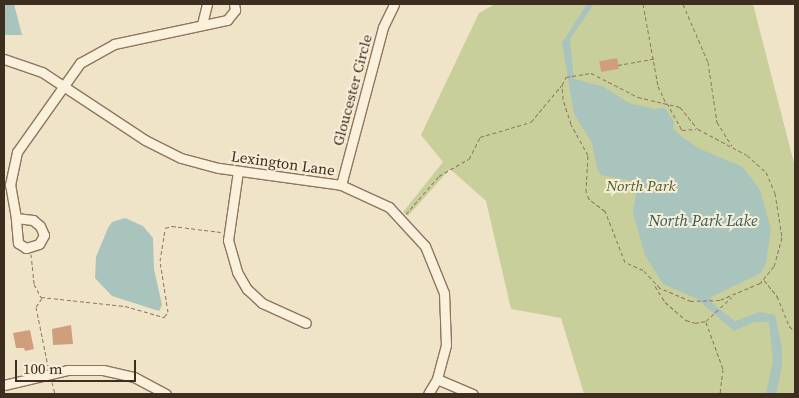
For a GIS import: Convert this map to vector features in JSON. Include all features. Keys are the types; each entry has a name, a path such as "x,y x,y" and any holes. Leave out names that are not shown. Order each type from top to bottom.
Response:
{"street":[{"path":"202,24 207,4"},
{"path":"16,218 33,220 43,230 42,239 30,248 18,243 16,218 10,192 14,159 62,84 80,63 102,49 202,24 228,20 235,10 234,4"},
{"name":"Gloucester Circle","path":"341,185 383,27 394,4"},
{"name":"Lexington Lane","path":"4,59 32,68 62,84 164,150 198,164 341,185 373,198 402,218 425,246 444,293 446,345 437,379 428,394"},
{"path":"238,171 229,234 232,260 251,294 273,310 306,323"},
{"path":"4,385 50,374 86,369 118,372 134,377 166,394"},
{"path":"437,379 473,394"}],"path":[{"path":"643,4 658,86 682,130 698,129"},
{"path":"684,4 708,62 717,122 732,146"},
{"path":"618,65 654,59"},
{"path":"402,218 439,176 468,159 480,137 531,122 562,85 567,76 591,73 638,97 666,102 683,110 698,129 732,146 759,165 771,181 777,199 781,244 774,266 764,280 735,295 713,301 697,302 681,299 654,284"},
{"path":"562,85 571,124 588,155 587,195 606,211 625,262 643,270 665,302 686,320 695,323 706,321 735,295"},
{"path":"42,297 125,306 166,317 168,312 160,261 165,228 172,226 229,234"},
{"path":"30,248 34,284 42,297"},
{"path":"764,280 777,296 790,326 795,331"},
{"path":"42,297 36,307 55,394"},
{"path":"706,321 724,369 720,394"}],"green space":[{"name":"North Park","path":"495,4 753,4 795,167 795,394 584,394 561,318 511,309 486,201 450,169 408,216 403,212 443,162 421,135 479,13"}],"water":[{"path":"4,4 14,4 22,35 4,35"},
{"name":"North Park Lake","path":"587,4 594,4 570,39 574,79 604,87 629,103 654,109 665,108 674,122 673,129 681,136 698,148 743,167 760,190 771,229 766,263 761,273 711,297 712,303 735,321 760,312 775,315 782,347 782,367 776,394 766,394 773,361 769,322 754,322 734,331 697,299 663,284 645,255 633,213 637,186 632,181 601,175 597,168 592,143 574,114 562,43"},
{"path":"125,218 143,226 153,238 154,269 162,305 159,311 112,296 95,278 96,257 108,228 112,222"}],"building":[{"path":"617,58 619,69 601,72 599,61"},
{"path":"71,325 73,344 53,345 52,329"},
{"path":"30,330 34,349 25,351 24,348 16,348 13,333"}]}
